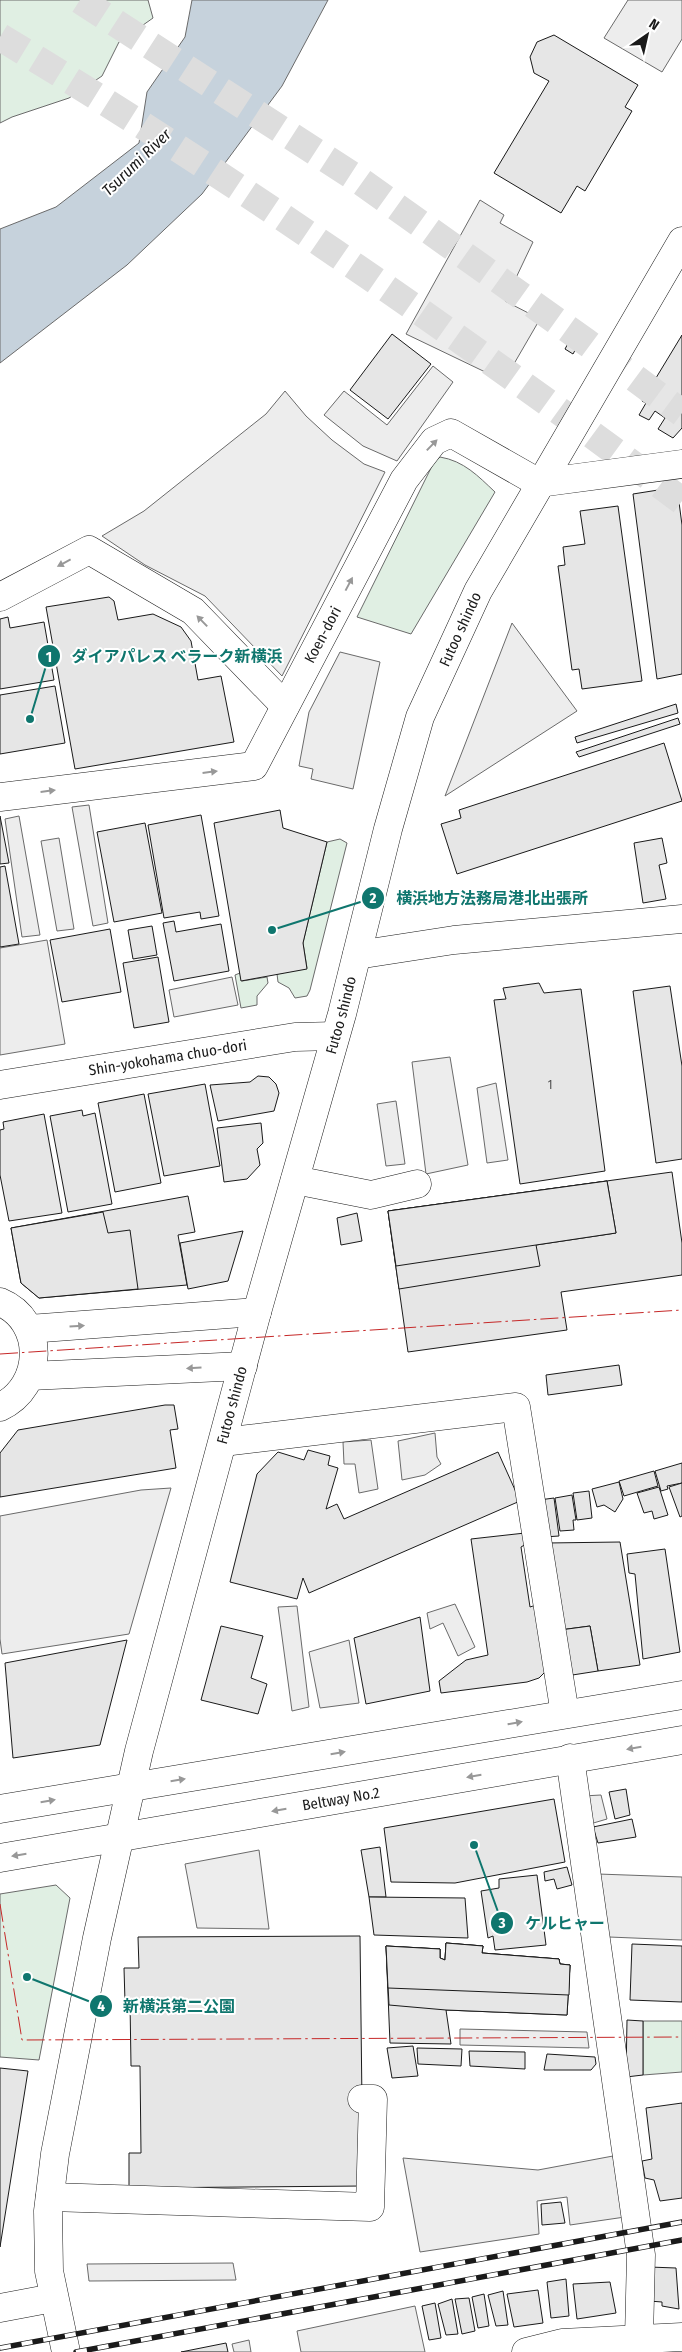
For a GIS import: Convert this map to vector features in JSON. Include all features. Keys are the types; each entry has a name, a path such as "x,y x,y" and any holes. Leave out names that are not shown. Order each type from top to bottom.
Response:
{"street":[{"name":"Futoo shindo","path":"66,2352 53,2298 49,2271 50,2197 70,2068 130,1787 257,1312 335,1036 388,829 420,717 478,591 682,241"},
{"name":"Koen-dori","path":"0,797 254,766 404,480 434,441 451,433 540,483"},
{"path":"540,483 682,464"},
{"path":"0,597 89,550 193,612 285,706"},
{"path":"357,955 454,940 681,923"},
{"name":"Shin-yokohama chuo-dori","path":"0,1085 295,1037 335,1036"},
{"path":"295,1180 371,1195 417,1184"},
{"path":"0,1302 19,1315 29,1329 34,1352 30,1376 16,1397 0,1407"},
{"path":"29,1329 257,1312"},
{"path":"30,1376 243,1366"},
{"path":"222,1442 516,1408 565,1714"},
{"path":"0,1809 682,1695"},
{"name":"Beltway No.2","path":"0,1858 119,1839 570,1758 682,1740"},
{"path":"570,1758 641,2255 639,2338"},
{"path":"50,2197 370,2207 373,2099 362,2099"},
{"path":"0,2308 53,2298"},
{"path":"526,2352 562,2343 682,2337"}],"green space":[{"path":"0,0 148,0 153,18 119,42 102,76 69,98 12,117 0,123"},
{"path":"440,457 463,466 495,492 411,634 357,617 434,462"},
{"path":"340,839 347,843 310,990 307,996 295,998 289,988 278,982 277,974 307,968 303,943 327,842"},
{"path":"240,973 242,981 267,977 268,983 257,996 257,1005 241,1008 235,975"},
{"path":"56,1885 70,1898 39,2060 0,2057 0,1894"},
{"path":"643,2021 682,2021 682,2072 643,2075"}],"shaded area":[{"path":"628,0 682,0 682,39 662,72 604,38"},
{"path":"480,200 504,215 500,223 533,242 505,301 540,319 504,381 406,334"},
{"path":"433,366 453,382 397,461 363,446 324,415 344,391 387,425"},
{"path":"285,391 306,416 332,440 364,464 385,472 282,676 205,596 145,565 102,536 144,511 266,414"},
{"path":"512,623 577,711 445,796"},
{"path":"340,652 380,662 353,789 311,779 313,769 299,766 309,712"},
{"path":"89,805 108,923 93,926 72,807"},
{"path":"19,816 40,935 22,937 5,819"},
{"path":"59,838 74,929 57,931 41,841"},
{"path":"47,940 65,1044 0,1055 0,948"},
{"path":"232,977 238,1005 174,1017 169,990"},
{"path":"450,1057 468,1165 426,1174 412,1062"},
{"path":"496,1083 508,1160 487,1163 477,1088"},
{"path":"396,1101 405,1164 386,1166 377,1104"},
{"path":"435,1433 437,1457 441,1464 425,1475 402,1480 398,1441"},
{"path":"371,1440 378,1489 359,1493 355,1464 344,1464 343,1442"},
{"path":"171,1488 129,1634 2,1654 0,1639 0,1516 141,1490"},
{"path":"455,1604 475,1647 458,1656 443,1623 430,1629 427,1613"},
{"path":"297,1606 309,1707 292,1711 278,1607"},
{"path":"349,1640 359,1703 320,1708 309,1652"},
{"path":"601,1795 607,1819 590,1824 583,1796"},
{"path":"259,1850 269,1929 197,1928 185,1864"},
{"path":"598,1874 682,1877 682,1940 609,1937"},
{"path":"460,2029 587,2032 589,2048 460,2045"},
{"path":"613,2156 625,2217 570,2225 567,2197 537,2201 539,2234 420,2252 403,2158 538,2170"},
{"path":"233,2263 236,2280 89,2281 87,2264"},
{"path":"415,2306 425,2352 301,2352 297,2331"},
{"path":"249,2340 251,2352 234,2352 232,2344"}],"water":[{"name":"Tsurumi River","path":"192,0 328,0 282,86 202,194 127,265 0,363 0,229 56,207 139,143 147,92 185,37"}],"building":[{"path":"554,35 638,85 625,107 632,111 585,191 577,186 561,213 494,173 549,81 534,73 530,57 537,42"},
{"path":"392,334 431,364 388,419 350,390"},
{"path":"682,335 682,428 673,438 658,429 665,418 655,411 649,420 639,415 646,403 642,401"},
{"path":"571,338 579,343 573,354 565,349"},
{"path":"677,487 682,525 682,674 657,679 633,494"},
{"path":"618,506 642,681 582,689 579,669 572,670 558,566 565,565 563,547 585,544 580,511"},
{"path":"109,597 114,601 118,620 153,614 181,627 191,641 198,680 221,676 234,742 75,769 46,607"},
{"path":"8,617 10,628 44,622 54,680 0,689 0,619"},
{"path":"55,686 65,743 0,754 0,695"},
{"path":"676,704 678,713 577,743 575,737"},
{"path":"678,718 680,724 579,757 576,752"},
{"path":"664,743 682,801 457,874 441,824 461,818 459,810"},
{"path":"280,810 283,828 327,842 303,943 307,969 241,981 214,823"},
{"path":"201,815 219,916 201,919 200,912 164,918 148,825"},
{"path":"0,816 9,863 0,864"},
{"path":"145,823 162,913 114,922 97,832"},
{"path":"662,838 667,863 659,865 666,899 643,903 634,843"},
{"path":"5,866 19,944 0,947 0,867"},
{"path":"174,921 176,932 221,924 229,971 174,981 163,923"},
{"path":"152,926 157,955 133,959 128,930"},
{"path":"110,929 121,992 62,1002 50,940"},
{"path":"158,957 169,1022 134,1028 123,963"},
{"path":"539,983 544,993 581,989 605,1171 520,1184 494,1000 506,999 503,988"},
{"path":"670,986 682,1066 682,1159 656,1163 633,991"},
{"path":"258,1076 269,1077 276,1084 279,1093 274,1111 218,1121 210,1085 250,1082"},
{"path":"205,1084 220,1166 164,1176 148,1094"},
{"path":"144,1094 161,1183 115,1192 98,1103"},
{"path":"82,1110 83,1116 95,1113 112,1204 68,1212 50,1116"},
{"path":"44,1114 62,1213 9,1221 0,1175 0,1130 4,1129 3,1122"},
{"path":"261,1123 263,1143 257,1149 260,1165 247,1179 224,1182 217,1128"},
{"path":"672,1172 682,1243 682,1275 561,1292 567,1330 408,1352 388,1211"},
{"path":"607,1181 616,1233 536,1245 540,1266 399,1289 388,1211"},
{"path":"607,1181 616,1233 396,1266 388,1211"},
{"path":"188,1196 195,1232 178,1235 187,1285 39,1298 21,1283 11,1228"},
{"path":"103,1212 108,1233 130,1230 138,1289 39,1298 21,1283 11,1228"},
{"path":"357,1213 362,1241 341,1245 337,1218"},
{"path":"243,1231 228,1281 188,1289 180,1243"},
{"path":"619,1365 622,1385 548,1395 546,1375"},
{"path":"174,1405 178,1429 170,1430 176,1468 0,1497 0,1453 18,1430"},
{"path":"308,1450 330,1456 328,1465 338,1468 326,1509 337,1504 344,1519 498,1452 520,1501 309,1593 303,1578 297,1599 230,1582 257,1474 278,1452 304,1460"},
{"path":"682,1463 682,1483 667,1486 668,1489 661,1491 655,1471"},
{"path":"654,1471 658,1486 624,1496 619,1481"},
{"path":"619,1482 623,1499 615,1512 604,1505 597,1507 592,1489"},
{"path":"682,1483 682,1516 680,1517 669,1487"},
{"path":"659,1487 668,1515 654,1519 652,1511 644,1513 637,1493"},
{"path":"589,1491 592,1518 577,1520 573,1493"},
{"path":"572,1495 576,1520 573,1520 574,1530 560,1531 555,1498"},
{"path":"554,1498 559,1536 544,1537 539,1500"},
{"path":"525,1533 528,1543 521,1547 530,1607 536,1605 546,1671 539,1678 527,1682 441,1693 439,1681 466,1660 488,1655 471,1539"},
{"path":"620,1542 640,1665 598,1671 590,1626 560,1630 547,1543"},
{"path":"665,1549 680,1652 643,1659 635,1574 629,1573 627,1554"},
{"path":"420,1617 430,1691 366,1704 354,1638"},
{"path":"221,1626 263,1636 251,1678 267,1684 258,1714 201,1700"},
{"path":"590,1626 598,1671 566,1676 560,1630"},
{"path":"127,1640 100,1745 13,1758 5,1663"},
{"path":"626,1789 630,1815 615,1819 609,1792"},
{"path":"554,1799 565,1862 455,1883 391,1882 384,1828"},
{"path":"632,1819 636,1837 598,1843 593,1827"},
{"path":"380,1847 386,1897 369,1897 361,1850"},
{"path":"567,1867 572,1885 557,1889 554,1879 545,1881 544,1872"},
{"path":"537,1875 546,1945 495,1950 493,1936 488,1938 481,1891 499,1888 499,1879"},
{"path":"369,1897 465,1898 468,1938 374,1935"},
{"path":"360,1936 363,2186 129,2188 129,2153 141,2153 140,2066 131,2066 130,2002 125,2002 124,1968 139,1968 138,1937"},
{"path":"446,1943 483,1946 482,1953 559,1959 560,1964 570,1965 567,2015 446,2010 451,2044 390,2043 386,1946 440,1949 440,1958 445,1960"},
{"path":"446,1943 483,1946 482,1953 559,1959 560,1964 570,1965 567,2015 446,2010 389,2005 386,1946 440,1949 440,1958 445,1960"},
{"path":"446,1943 483,1946 482,1953 559,1959 560,1964 570,1965 569,1995 388,1988 386,1946 440,1949 440,1958 445,1960"},
{"path":"632,1944 682,1946 682,2002 630,2000"},
{"path":"627,2020 643,2021 643,2075 626,2077"},
{"path":"413,2046 418,2076 392,2078 387,2048"},
{"path":"417,2048 462,2049 461,2066 418,2064"},
{"path":"469,2051 525,2052 525,2069 470,2066"},
{"path":"547,2054 595,2057 596,2064 591,2070 544,2070"},
{"path":"0,2068 28,2071 0,2247"},
{"path":"682,2103 682,2198 660,2201 654,2180 645,2178 642,2161 652,2159 646,2108"},
{"path":"561,2202 565,2223 542,2225 541,2204"},
{"path":"649,2267 676,2268 679,2309 662,2306 662,2302 649,2301"},
{"path":"566,2279 569,2316 551,2318 547,2282"},
{"path":"610,2282 616,2313 577,2319 573,2284"},
{"path":"538,2290 543,2323 514,2327 507,2294"},
{"path":"503,2291 508,2325 496,2326 488,2295"},
{"path":"484,2294 489,2326 478,2328 472,2297"},
{"path":"469,2298 475,2331 462,2334 455,2299"},
{"path":"452,2299 458,2334 446,2335 438,2304"},
{"path":"435,2303 441,2338 429,2340 422,2306"},
{"path":"226,2343 228,2352 181,2352"}],"tunnel":[{"path":"80,0 356,178 682,413"},
{"path":"0,37 175,146 347,261 515,379 682,501"}],"railway":[{"path":"0,2348 682,2222"},
{"path":"76,2352 682,2240"}],"power":[{"path":"0,1354 682,1310"},
{"path":"0,1904 22,2040 682,2037"}],"place":[{"name":"ダイアパレス ベラーク新横浜","path":"30,719"},
{"name":"横浜地方法務局港北出張所","path":"272,930"},
{"name":"ケルヒャー","path":"474,1845"},
{"name":"新横浜第二公園","path":"27,1977"}]}
